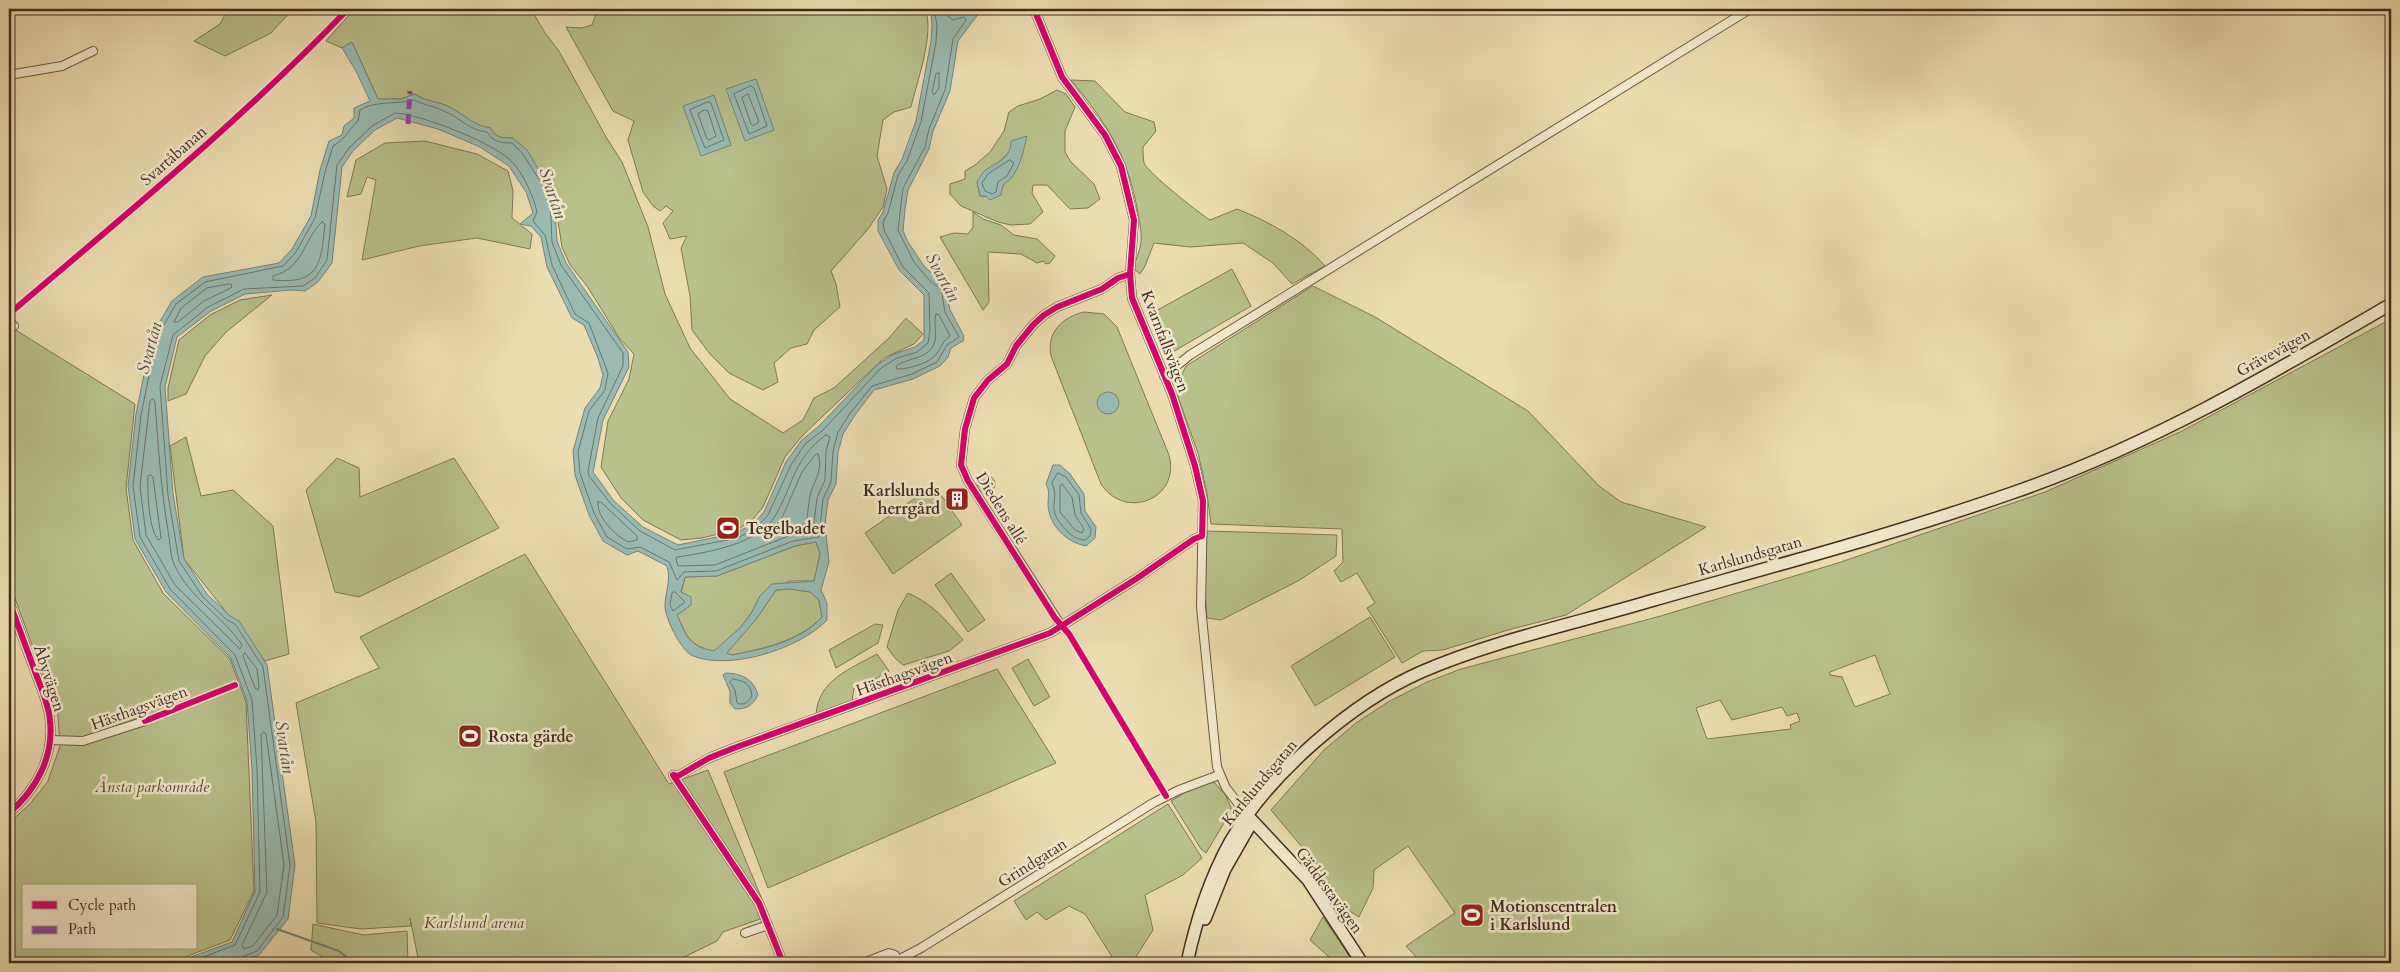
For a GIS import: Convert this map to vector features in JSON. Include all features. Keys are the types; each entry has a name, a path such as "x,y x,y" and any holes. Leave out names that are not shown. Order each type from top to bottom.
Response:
{"main road":[{"name":"Grävevägen","path":"2169,425 2276,369 2391,304"},
{"name":"Karlslundsgatan","path":"1188,963 1225,869 1250,818 1293,769 1344,719 1408,679 1446,662 1952,514 2053,477 2169,425"},
{"name":"Gäddestavägen","path":"1250,818 1308,880 1362,963"}],"street":[{"name":"Kvarnfallsvägen","path":"1034,9 1062,77 1105,135 1121,166 1134,220 1130,274 1134,305 1164,376 1195,466 1203,501 1201,607 1219,775 1234,801 1250,818"},
{"path":"1164,376 1190,355 1750,9"},
{"path":"9,75 62,66 93,51"},
{"name":"Diedens allé","path":"1062,627 968,481 961,465 965,430 974,398 988,380 1007,364 1016,346 1033,325 1057,307 1096,292 1118,278 1130,274"},
{"name":"Hästhagsvägen","path":"768,925 752,891 673,775 678,776 710,758 734,748 987,657 1062,627 1136,579 1194,538 1202,536"},
{"name":"Åbyvägen","path":"9,601 45,700 50,720 50,740 46,761 37,780 23,799 9,813"},
{"name":"Hästhagsvägen","path":"50,740 83,741 145,721"},
{"name":"Grindgatan","path":"863,963 889,953 899,962 1153,803 1179,790 1219,775"},
{"path":"745,933 768,925 783,963"}],"green space":[{"path":"228,9 293,9 271,33 225,56 194,41 220,24"},
{"path":"354,9 531,9 545,33 559,51 606,137 622,162 648,227 665,294 690,348 730,399 783,433 803,420 814,398 834,388 889,338 906,318 923,334 914,344 884,358 802,436 785,457 763,507 754,518 739,529 702,538 681,540 643,520 621,498 601,467 608,421 629,379 634,354 620,339 587,286 570,265 562,247 554,195 513,138 497,136 490,128 477,125 451,108 426,100 415,94 401,99 378,99 352,42 342,48 326,41"},
{"path":"598,9 925,9 928,19 927,44 911,107 894,112 883,120 877,156 887,189 883,207 868,229 831,271 836,284 840,307 814,330 807,344 791,348 774,363 778,382 763,390 729,373 710,354 692,330 690,296 681,248 687,236 670,239 663,223 673,211 666,206 660,211 653,206 643,192 628,140 634,121 613,111 566,27 581,28 592,25"},
{"path":"1071,80 1095,81 1125,112 1154,122 1156,131 1143,147 1144,163 1164,184 1204,216 1210,220 1237,209 1284,232 1306,248 1325,266 1292,284 1273,263 1243,243 1190,247 1154,243 1140,274 1133,268 1140,249 1141,234 1133,189 1127,171 1121,155 1104,124"},
{"path":"1057,90 1066,94 1075,107 1065,131 1065,152 1071,162 1094,184 1100,199 1088,208 1070,209 1047,185 1033,185 1032,193 1043,212 1030,224 1011,225 998,222 961,206 950,194 950,184 965,179 965,171 990,152 1004,131 1009,112 1018,106 1040,99","holes":["1011,149 1003,185 990,200 986,196 980,196 977,182"]},
{"path":"425,141 477,154 508,171 513,191 512,218 532,234 530,249 477,238 419,246 362,260 376,180 367,177 361,194 347,197 356,160 385,143"},
{"path":"973,212 983,219 1001,225 1014,235 1037,239 1055,256 1050,263 1046,264 1043,261 1037,263 1021,254 988,252 989,302 983,310 940,237 954,233 968,234 973,227"},
{"path":"1232,269 1251,306 1171,353 1152,313"},
{"path":"1313,286 1375,317 1528,411 1599,486 1621,502 1706,527 1566,615 1443,650 1423,651 1402,663 1367,608 1375,603 1357,573 1341,582 1334,571 1343,562 1342,529 1211,524 1207,493 1198,453 1178,397 1176,386 1186,366"},
{"path":"272,295 226,332 205,356 186,394 168,401 168,388 179,340 210,315 240,300"},
{"path":"1084,312 1104,314 1117,327 1169,455 1171,470 1167,483 1159,493 1148,500 1136,503 1123,501 1111,495 1101,484 1051,356 1051,340 1058,327 1069,318"},
{"path":"2391,319 2391,963 1422,963 1406,946 1455,913 1408,846 1374,870 1373,888 1359,917 1342,906 1318,866 1271,810 1324,750 1356,723 1388,702 1427,682 1461,669 1657,617 1838,563 2045,492 2182,431","holes":["1875,655 1890,694 1855,707 1842,677 1830,675 1830,672","1720,700 1732,720 1782,707 1787,716 1797,713 1800,721 1790,725 1791,729 1707,739 1696,708"]},
{"name":"Ånsta parkområde","path":"9,326 135,404 126,488 133,540 163,593 230,659 246,702 254,891 230,940 169,963 9,963 9,823 30,804 48,781 60,746 58,716 9,582"},
{"path":"186,437 201,496 233,490 273,526 289,654 265,661 184,559 170,446"},
{"path":"337,458 359,468 360,497 454,458 499,528 359,597 335,592 306,490"},
{"path":"982,475 990,475 995,480 993,491 982,493 977,488 977,480"},
{"path":"934,485 962,525 893,574 865,533"},
{"path":"1207,531 1337,535 1336,556 1298,581 1221,620 1207,618 1205,590"},
{"path":"816,542 820,554 814,581 790,581 760,596 752,612 741,627 714,652 699,646 690,639 677,615 691,605 681,592 685,577 717,576 795,546"},
{"name":"Rosta gärde","path":"525,554 669,784 708,770 769,916 723,932 717,941 672,963 419,963 410,918 411,926 361,929 317,923 316,822 296,703 379,668 360,637"},
{"path":"951,573 985,620 968,632 935,585"},
{"path":"790,589 810,592 819,600 822,617 803,632 780,643 731,655 726,653 757,618 776,590"},
{"path":"908,593 932,608 945,619 963,640 949,651 903,665 887,647 898,610"},
{"path":"1370,617 1395,657 1315,706 1291,666"},
{"path":"875,624 883,625 878,643 836,668 829,650"},
{"path":"877,654 889,671 867,684 854,688 852,701 816,715 818,703 829,684 846,671"},
{"path":"1028,659 1050,697 1034,706 1012,668"},
{"path":"997,669 1056,763 768,888 724,772"},
{"path":"1213,781 1225,794 1232,810 1206,853 1201,849 1171,801 1194,787"},
{"path":"1168,804 1202,858 1183,875 1145,895 1153,930 1132,963 1116,963 1085,914 1069,906 1046,920 1037,912 1026,920 1014,901"},
{"path":"1323,917 1354,963 1336,963 1310,940"},
{"path":"313,924 363,935 407,931 408,963 326,963 324,958 311,950"}],"water":[{"path":"928,9 948,9 956,15 963,9 982,9 958,41 950,91 933,131 929,149 908,190 903,231 924,266 945,286 950,310 964,336 963,341 951,348 948,357 940,366 913,379 874,390 843,434 838,452 836,484 828,500 825,525 829,562 821,590 827,603 827,620 800,640 783,648 745,659 726,661 709,660 691,655 678,640 666,612 665,604 669,576 667,566 638,551 627,555 603,541 589,515 575,475 573,451 585,408 600,388 603,375 598,358 584,325 572,318 547,267 541,237 531,226 520,224 533,213 526,192 509,166 480,147 438,129 397,118 375,130 353,151 342,167 332,263 318,282 305,291 291,290 245,294 211,311 177,337 165,387 173,494 184,559 207,594 230,616 239,621 267,665 295,865 288,919 259,955 239,963 174,963 232,942 255,891 252,769 247,701 231,658 166,592 135,539 128,486 136,414 152,335 172,301 203,277 279,263 292,249 311,216 320,170 329,141 342,135 344,126 354,118 354,108 370,101 356,71 342,48 352,42 378,99 401,99 415,94 426,100 445,105 477,124 491,128 499,137 513,138 527,150 554,195 557,241 566,263 628,352 629,367 603,420 593,472 614,501 643,527 678,545 736,533 754,523 764,512 786,462 801,441 819,426 878,364 894,354 915,347 924,340 924,295 899,270 878,231 878,220 883,212 894,173 902,159 916,121 931,41 931,13","holes":["816,542 820,554 814,581 772,584 760,596 752,612 741,627 714,651 699,646 687,635 677,615 691,605 691,597 681,592 685,577 717,576 795,546","790,589 810,592 819,600 822,617 803,633 780,643 732,655 727,653 757,618 776,590"]},
{"path":"756,79 774,130 745,141 726,89"},
{"path":"714,95 731,145 701,156 683,106"},
{"path":"1027,136 1017,170 1003,185 1001,195 990,200 986,196 980,196 977,182 982,173 1007,155 1011,141"},
{"path":"1108,392 1118,399 1119,403 1112,413 1108,414 1098,407 1097,403 1104,393"},
{"path":"1053,465 1060,465 1070,474 1084,494 1085,511 1096,527 1095,538 1086,546 1072,541 1065,536 1051,518 1046,484"},
{"path":"726,673 742,676 750,681 758,695 754,702 746,707 735,709 730,703 730,691 723,675"}],"waterway":[{"path":"277,929 339,951 354,963"}],"marked path":[{"path":"408,124 410,91"}],"cycle path":[{"name":"Svartåbanan","path":"9,314 225,128 308,50 348,9"},
{"path":"783,963 759,903 673,775 678,776 709,758 734,748 1050,633 1136,579 1194,539 1202,536 1203,501 1195,466 1172,394 1132,298 1130,274 1134,220 1121,166 1105,135 1062,77 1034,9"},
{"path":"1130,274 1118,278 1102,289 1057,307 1033,325 1016,346 1007,364 988,380 974,398 965,429 961,465 968,481 1055,618 1069,634 1166,796"},
{"path":"9,601 46,700 50,734 46,760 41,772 27,794 9,813"},
{"path":"145,721 235,685"}],"place":[{"name":"Karlslunds herrgård","path":"957,499"},
{"name":"Tegelbadet","path":"728,528"},
{"name":"Rosta gärde","path":"470,736"},
{"name":"Motionscentralen i Karlslund","path":"1472,915"}],"water label":[{"name":"Svartån","path":"553,193"},
{"name":"Svartån","path":"943,277"},
{"name":"Svartån","path":"149,348"},
{"name":"Svartån","path":"285,747"}],"park label":[{"name":"Karlslund arena","path":"474,922"}]}
